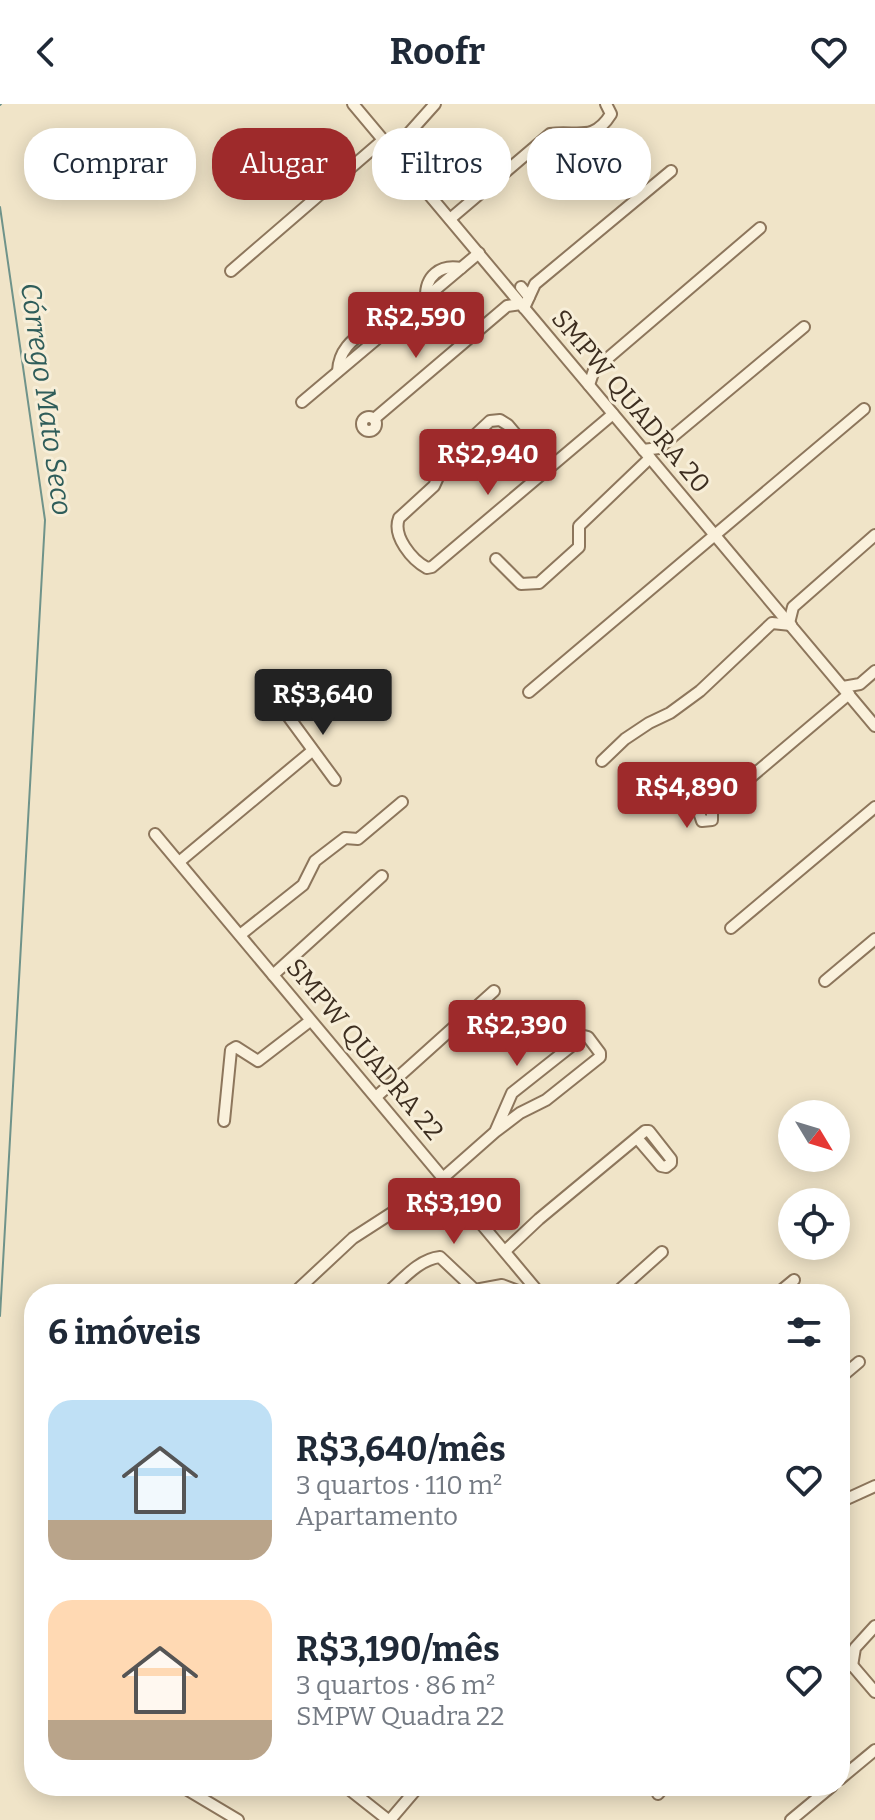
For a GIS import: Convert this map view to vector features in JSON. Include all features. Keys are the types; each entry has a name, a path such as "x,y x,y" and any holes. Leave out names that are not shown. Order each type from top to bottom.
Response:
{"street":[{"name":"SMPW QUADRA 20","path":"353,104 373,128"},
{"path":"414,128 435,104"},
{"path":"450,219 550,134 586,135 594,132 611,114 606,104"},
{"path":"231,271 372,149"},
{"path":"507,306 525,303 535,284 671,171"},
{"name":"SMPW QUADRA 20","path":"434,200 525,303 577,371 875,726"},
{"path":"589,385 594,370 760,228"},
{"path":"302,402 479,253"},
{"path":"374,419 507,306 514,290 535,284"},
{"path":"496,559 521,584 539,583 579,547 579,526 649,457 804,327"},
{"path":"577,371 594,370"},
{"path":"529,692 864,409"},
{"path":"546,470 508,425 500,420 490,421 444,464 438,482 399,518 397,535 421,564 432,567 613,414"},
{"path":"772,623 790,624 793,607 875,535"},
{"path":"602,761 625,739 700,691 772,623 776,607 793,607"},
{"path":"712,810 875,671"},
{"path":"285,712 335,780"},
{"path":"179,862 312,751"},
{"path":"240,935 303,885 315,861 345,838 358,839 402,802"},
{"path":"731,928 875,807"},
{"name":"SMPW QUADRA 22","path":"155,834 532,1284"},
{"path":"273,975 382,876"},
{"path":"825,981 875,939"},
{"path":"376,1097 494,991"},
{"path":"224,1121 231,1050 236,1047 258,1061 310,1021"},
{"path":"444,1177 495,1132 520,1113 546,1100 600,1057 588,1037 584,1036 512,1093 495,1132"},
{"path":"505,1251 539,1219 640,1142 645,1131 654,1137 671,1163 661,1166 640,1142"},
{"path":"304,1284 353,1238 415,1198 455,1192"},
{"path":"626,1284 662,1252"},
{"path":"397,1284 414,1269 440,1257 469,1284"},
{"path":"789,1284 794,1280"},
{"path":"850,1370 859,1362"},
{"path":"850,1497 875,1486"},
{"path":"850,1653 875,1626"},
{"path":"850,1665 875,1692"},
{"path":"850,1771 875,1750"},
{"path":"198,1796 238,1820"},
{"path":"358,1796 389,1820 410,1796"},
{"path":"791,1820 820,1796"}],"waterway":[{"name":"Córrego Mato Seco","path":"0,207 45,520 0,1316"}]}
